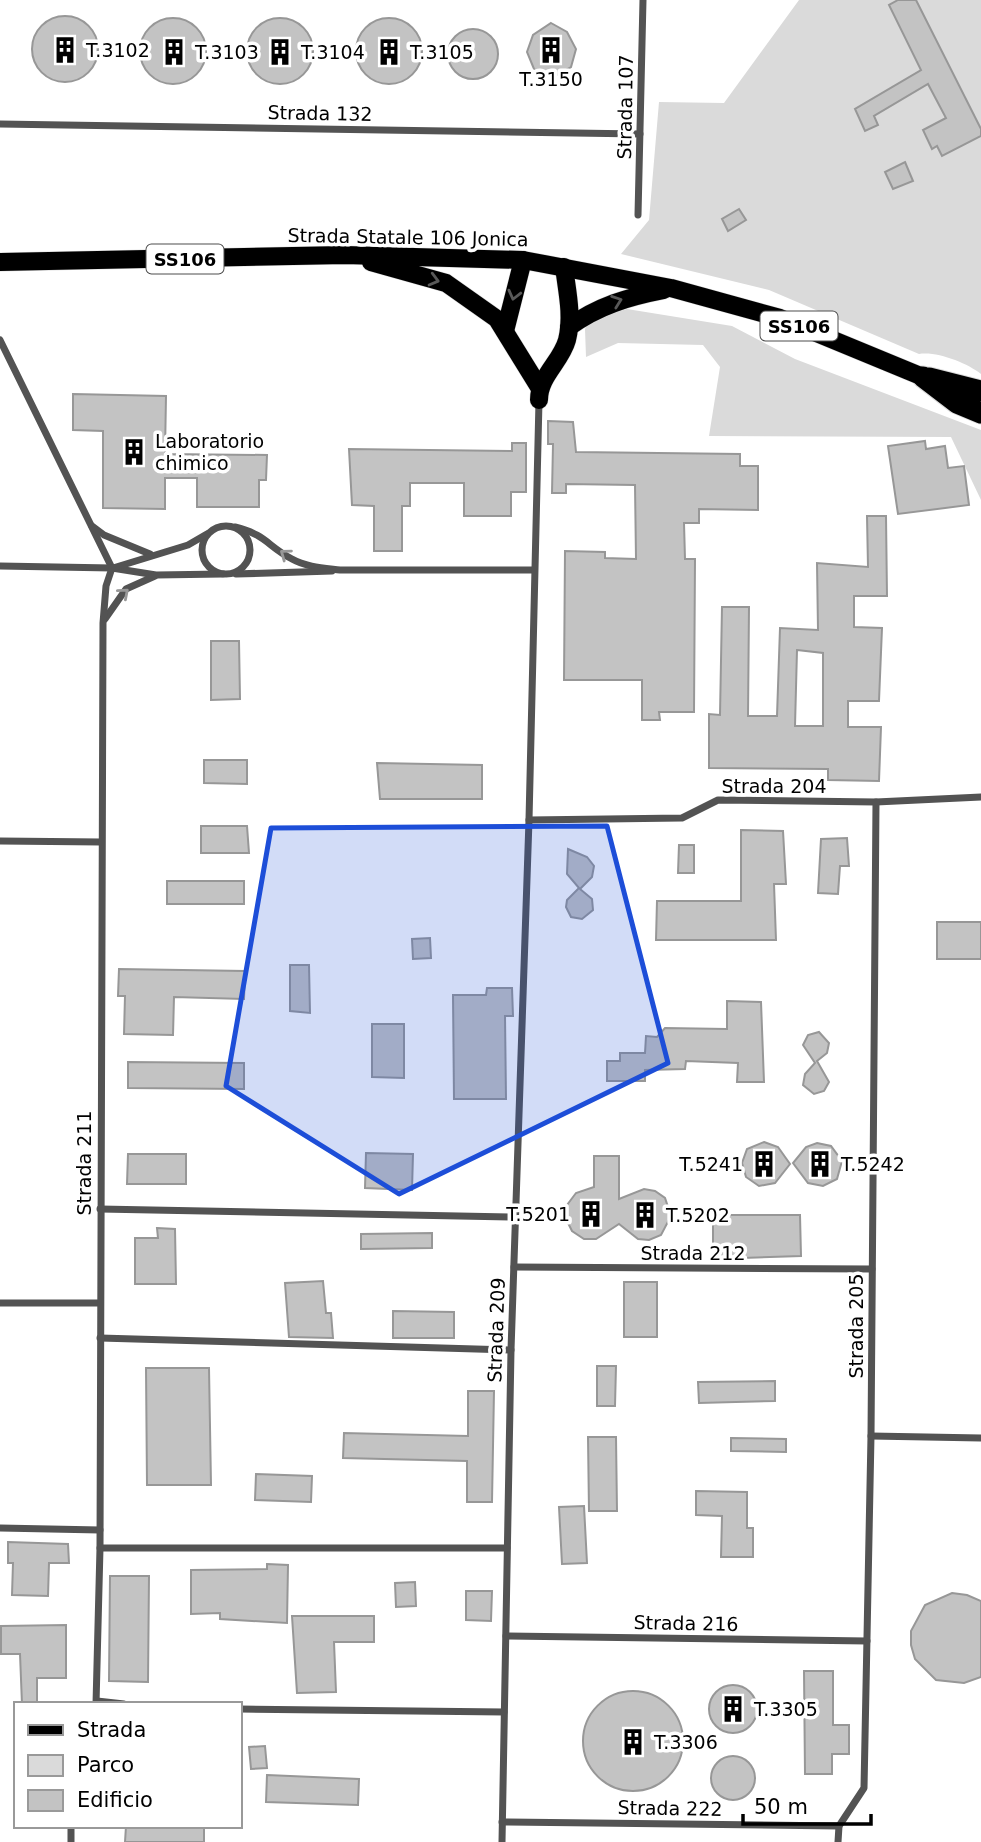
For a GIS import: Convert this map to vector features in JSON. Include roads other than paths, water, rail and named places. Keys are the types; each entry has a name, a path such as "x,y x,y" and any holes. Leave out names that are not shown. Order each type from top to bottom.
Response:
{"highway":[{"name":"Strada Statale 106 Jonica","path":"923,377 981,391"},
{"name":"Strada Statale 106 Jonica","path":"923,377 957,403 981,413"}],"main road":[{"name":"Strada Statale 106 Jonica","path":"0,262 345,255 523,260 671,288 780,318 923,377"},
{"path":"345,255 446,283 497,319 539,393"},
{"path":"505,331 523,260"},
{"path":"539,393 567,342 569,327 564,267"},
{"path":"569,327 591,311 627,297 671,288"}],"lane":[{"name":"Strada 107","path":"638,215 643,0"},
{"name":"Strada 132","path":"0,124 640,134"},
{"path":"0,340 112,568"},
{"name":"Strada 209","path":"502,1842 511,1350 530,820 539,393"},
{"path":"88,522 104,534 151,554"},
{"path":"112,568 151,554 188,545 219,527 235,527 257,533 298,562 340,570 534,570"},
{"path":"212,531 206,537 202,552 209,566 227,574 244,566 251,552 247,537 235,527"},
{"path":"0,566 112,568 156,575 321,574 340,570"},
{"name":"Strada 211","path":"96,1702 100,1548 103,623 106,586 112,568"},
{"path":"103,623 117,598 126,589 156,575"},
{"name":"Strada 204","path":"530,820 682,818 718,800 876,802 981,797"},
{"name":"Strada 205","path":"838,1826 864,1788 871,1436 876,802"},
{"path":"0,841 101,842"},
{"path":"100,1209 516,1217"},
{"name":"Strada 212","path":"514,1267 872,1269"},
{"path":"0,1303 100,1303"},
{"path":"100,1338 511,1350"},
{"path":"871,1436 981,1438"},
{"path":"0,1528 100,1530"},
{"path":"100,1548 507,1548"},
{"name":"Strada 216","path":"506,1636 867,1641"},
{"path":"242,1709 504,1712"},
{"name":"Strada 222","path":"502,1822 838,1826"},
{"path":"838,1826 838,1842"}],"place":[{"name":"T.3102","path":"65,50"},
{"name":"T.3150","path":"551,50"},
{"name":"T.3103","path":"174,52"},
{"name":"T.3104","path":"280,52"},
{"name":"T.3105","path":"389,52"},
{"name":"Laboratorio chimico","path":"134,452"},
{"name":"T.5241","path":"764,1164"},
{"name":"T.5242","path":"820,1164"},
{"name":"T.5201","path":"591,1214"},
{"name":"T.5202","path":"645,1215"},
{"name":"T.3305","path":"733,1709"},
{"name":"T.3306","path":"633,1742"}]}
